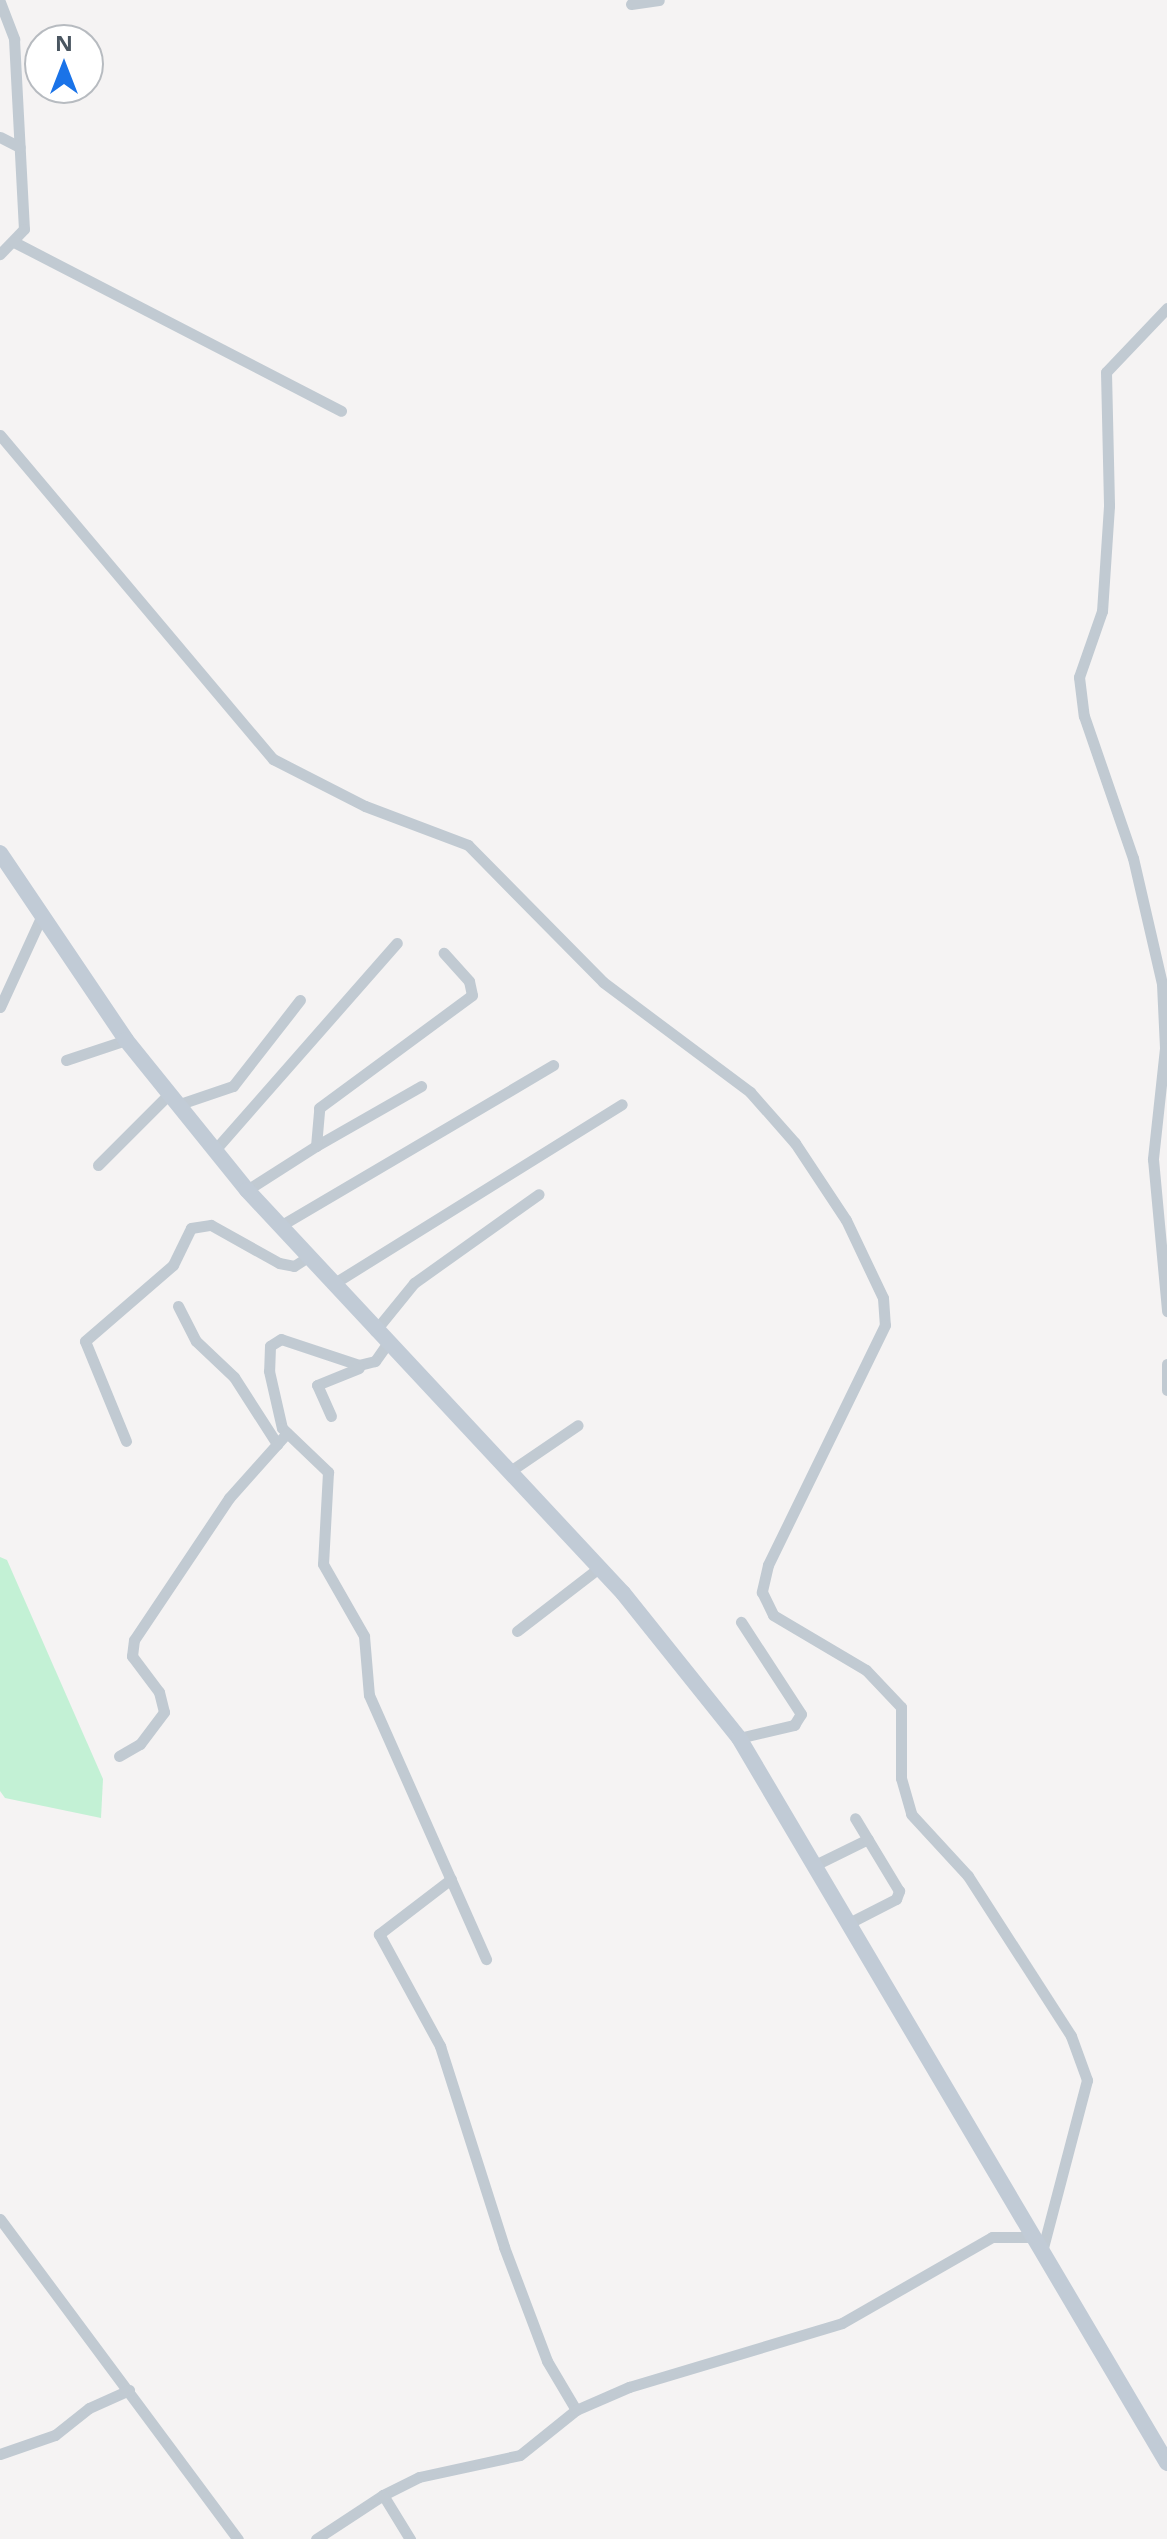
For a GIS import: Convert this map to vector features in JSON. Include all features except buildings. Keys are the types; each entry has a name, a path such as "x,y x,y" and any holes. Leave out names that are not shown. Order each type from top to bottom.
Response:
{"main road":[{"path":"0,853 126,1040 214,1151 381,1337 600,1567 739,1738 1167,2463"}],"street":[{"path":"631,4 659,0"},
{"path":"0,2 14,39 24,229 0,254"},
{"path":"0,137 20,147"},
{"path":"14,242 341,411"},
{"path":"1167,308 1106,372 1103,597 1079,695 1133,858 1162,984 1165,1048 1153,1159 1167,1311"},
{"path":"0,435 273,759 352,801 468,845 603,982 750,1092 795,1143 846,1220 883,1298 885,1325 768,1565 762,1592 773,1615 866,1670 901,1707 901,1778 911,1814 968,1876 1071,2036 1087,2080 1041,2252"},
{"path":"0,1007 43,913"},
{"path":"214,1151 397,943"},
{"path":"316,1146 319,1108 472,995 469,981 444,953"},
{"path":"98,1165 173,1100 233,1086 300,1000"},
{"path":"66,1060 126,1040"},
{"path":"280,1226 553,1065"},
{"path":"247,1190 421,1086"},
{"path":"333,1284 622,1104"},
{"path":"331,1416 317,1385 367,1365 414,1283 539,1194"},
{"path":"126,1441 85,1341 173,1265 191,1228 211,1225 279,1263 294,1266 308,1257"},
{"path":"178,1306 196,1341 234,1377 277,1444"},
{"path":"367,1365 340,1363 290,1341 275,1341 267,1355 287,1433 328,1472 323,1564 364,1636 369,1695 486,1959"},
{"path":"1167,1364 1167,1390"},
{"path":"509,1472 578,1425"},
{"path":"119,1756 140,1744 164,1712 132,1656 134,1640 229,1498 287,1433"},
{"path":"517,1631 600,1567"},
{"path":"739,1738 794,1725 801,1714 741,1622"},
{"path":"849,1923 898,1895 855,1818"},
{"path":"813,1866 868,1839"},
{"path":"451,1879 379,1934 440,2046 504,2247 547,2361 576,2410"},
{"path":"0,2219 238,2539"},
{"path":"316,2539 383,2495 419,2477 520,2455 576,2410 629,2387 842,2323 992,2237 1032,2237"},
{"path":"0,2454 55,2435 89,2408 129,2390"},
{"path":"383,2495 410,2539"}],"green space":[{"path":"0,1557 7,1560 103,1779 101,1818 5,1798 0,1791"}]}
